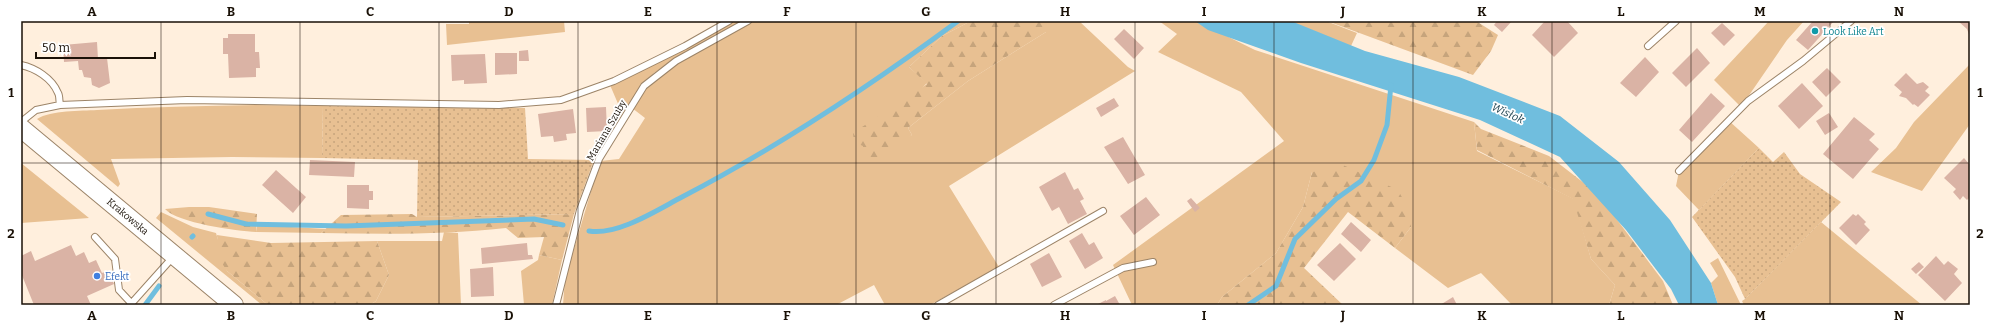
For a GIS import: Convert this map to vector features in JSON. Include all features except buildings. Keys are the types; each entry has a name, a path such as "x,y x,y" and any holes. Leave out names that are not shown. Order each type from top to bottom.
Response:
{"main road":[{"name":"Krakowska","path":"21,128 136,222 173,256 234,305"}],"lane":[{"path":"21,122 36,110 60,105 187,100 499,105 561,100 614,82 685,46 729,21"},
{"name":"Mariana Szuby","path":"556,305 580,210 598,159 644,86 676,61 748,21"},
{"path":"1648,46 1676,21"},
{"path":"1679,171 1748,101 1803,60 1851,21"},
{"path":"21,65 33,68 49,81 58,93 60,105"},
{"path":"938,305 1103,211"},
{"path":"95,237 115,259 119,290 131,304 173,256"},
{"path":"1054,305 1123,268 1153,262"}],"green space":[{"path":"469,21 564,21 565,32 447,45 446,24 469,24"},
{"path":"735,21 739,21 740,23 680,55 654,73 622,113 610,85 688,47"},
{"path":"753,21 971,21 942,36 909,67 927,83 864,145 863,155 912,135 908,128 968,81 1046,32 1046,21 1079,21 1128,67 1135,71 949,186 999,267 930,305 885,305 874,285 836,305 563,305 565,279 600,161 619,159 645,118 632,108 640,95 657,78 670,68 711,43"},
{"path":"971,21 1046,21 1046,32 968,81 908,128 912,135 876,160 866,161 863,155 863,146 854,142 853,133 927,84 909,67 942,36"},
{"path":"1159,21 1196,21 1255,50 1474,122 1477,151 1574,199 1591,259 1615,285 1609,305 1512,305 1481,273 1448,288 1395,248 1411,227 1312,172 1303,207 1276,253 1222,297 1217,305 1132,305 1113,265 1284,141 1241,92 1158,52 1177,34"},
{"path":"1289,21 1326,21 1357,33 1351,46"},
{"path":"1327,21 1476,21 1498,35 1491,51 1473,75"},
{"path":"1769,21 1804,21 1787,40 1741,107 1714,80"},
{"path":"1970,64 1970,124 1922,191 1871,172 1896,148 1914,122"},
{"path":"256,105 323,106 322,158 232,157 111,159 120,184 118,187 37,119 58,112 157,107"},
{"path":"323,106 525,108 528,159 594,160 574,214 417,217 418,160 322,158"},
{"path":"1728,120 1759,148 1699,210 1676,186 1679,171"},
{"path":"1474,122 1481,129 1549,156 1597,193 1663,281 1673,305 1609,305 1615,285 1591,259 1573,199 1477,150"},
{"path":"1759,148 1773,162 1784,152 1800,174 1841,202 1745,299 1735,277 1692,217"},
{"path":"21,163 89,218 21,223"},
{"path":"1343,165 1398,190 1410,212 1411,227 1395,248 1348,212 1304,268 1343,305 1217,305 1222,297 1276,253 1303,207 1312,172"},
{"path":"209,207 257,214 256,232 222,228 194,222 172,214 165,209"},
{"path":"161,212 193,227 216,233 227,271 268,305 262,305 156,218"},
{"path":"412,214 417,217 574,214 562,260 539,255 544,237 518,238 506,228 437,233 321,233 341,215"},
{"path":"1821,222 1922,305 1744,305 1742,301"},
{"path":"257,225 326,229 321,233 256,232"},
{"path":"444,232 458,233 461,305 370,305 376,301 389,275 377,241 442,241"},
{"path":"217,235 271,243 377,241 389,275 376,301 370,305 268,305 227,271 220,260"},
{"path":"539,255 562,260 552,305 524,305 521,271 538,260"},
{"path":"1718,258 1741,305 1718,305 1711,283 1718,276 1710,263"}],"water":[{"name":"Wisłok","path":"1195,21 1291,21 1365,51 1459,77 1560,116 1619,162 1670,220 1711,283 1718,305 1679,305 1671,289 1626,230 1560,157 1480,120 1301,63 1208,30"}],"waterway":[{"path":"589,231 600,232 612,230 637,221 718,178 823,115 958,21"},
{"path":"1248,305 1276,286 1295,239 1336,199 1361,181 1374,160 1387,125 1391,85"},
{"path":"208,214 246,224 346,226 534,219 563,225"},
{"path":"145,305 159,286"}],"place":[{"name":"Look Like Art","path":"1815,31"},
{"name":"Efekt","path":"97,276"}]}
